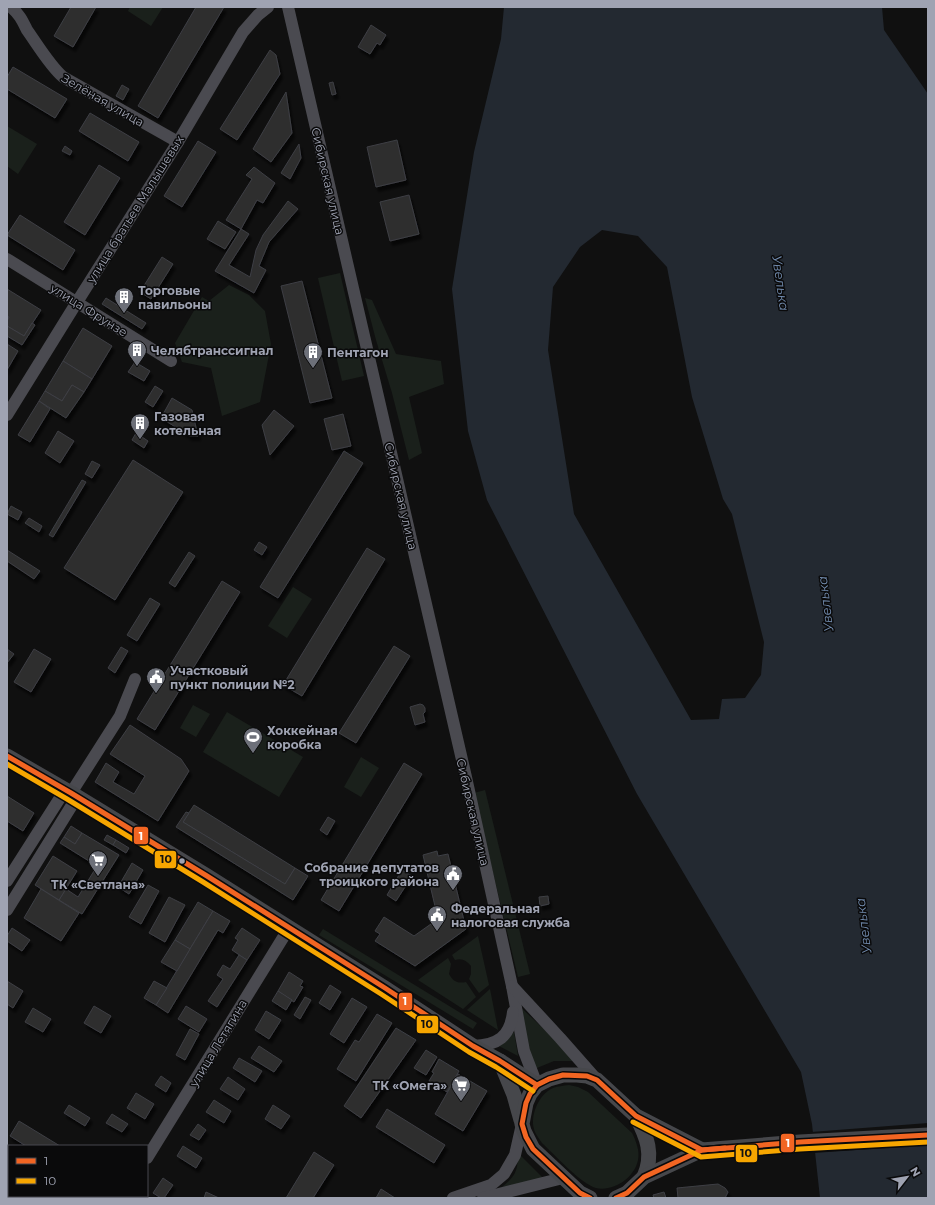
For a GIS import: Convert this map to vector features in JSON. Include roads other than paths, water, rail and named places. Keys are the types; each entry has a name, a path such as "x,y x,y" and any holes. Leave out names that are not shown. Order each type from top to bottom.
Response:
{"main road":[{"path":"7,756 71,793 289,928 536,1085"},
{"path":"500,1061 514,1095 526,1137 533,1149 585,1196"},
{"path":"522,1124 526,1103 536,1085 563,1075 587,1076 597,1080 636,1116 702,1150"},
{"path":"616,1198 627,1193 630,1194 644,1177 648,1169 648,1142 636,1116"},
{"path":"644,1177 702,1150 800,1142 928,1135"}],"street":[{"name":"Зелёная улица","path":"11,7 20,15 27,29 53,67 63,77 178,142"},
{"name":"улица братьев Малышевых","path":"7,415 76,302 178,142 243,32 268,7"},
{"name":"Сибирская улица","path":"288,7 466,777 512,986 514,1005 524,1051 536,1085"},
{"name":"улица Фрунзе","path":"7,259 171,361"},
{"path":"7,881 71,793 120,716 135,679"},
{"path":"7,910 71,793"},
{"name":"улица Летягина","path":"148,1156 289,928"},
{"path":"512,986 597,1080"},
{"name":"Сибирская улица","path":"473,1046 484,1046 493,1043 509,1031 514,1005"},
{"path":"453,1198 491,1185 504,1174 516,1155 522,1124"},
{"path":"483,1198 564,1178"}],"water":[{"name":"Увелька","path":"504,7 882,7 884,30 928,94 928,1198 820,1198 812,1124 801,1072 637,794 487,500 468,431 452,289 474,152 501,39","holes":["602,230 638,236 667,267 692,397 723,499 732,514 764,642 761,675 745,698 722,699 719,719 691,720 574,514 548,350 553,287 580,247"]}],"place":[{"name":"Торговые павильоны","path":"124,314"},
{"name":"Челябтранссигнал","path":"137,367"},
{"name":"Пентагон","path":"313,369"},
{"name":"Газовая котельная","path":"140,440"},
{"name":"Участковый пункт полиции №2","path":"156,694"},
{"name":"Хоккейная коробка","path":"253,754"},
{"name":"ТК «Светлана»","path":"98,877"},
{"name":"Собрание депутатов троицкого района","path":"453,891"},
{"name":"Федеральная налоговая служба","path":"437,932"},
{"name":"ТК «Омега»","path":"461,1102"}]}
